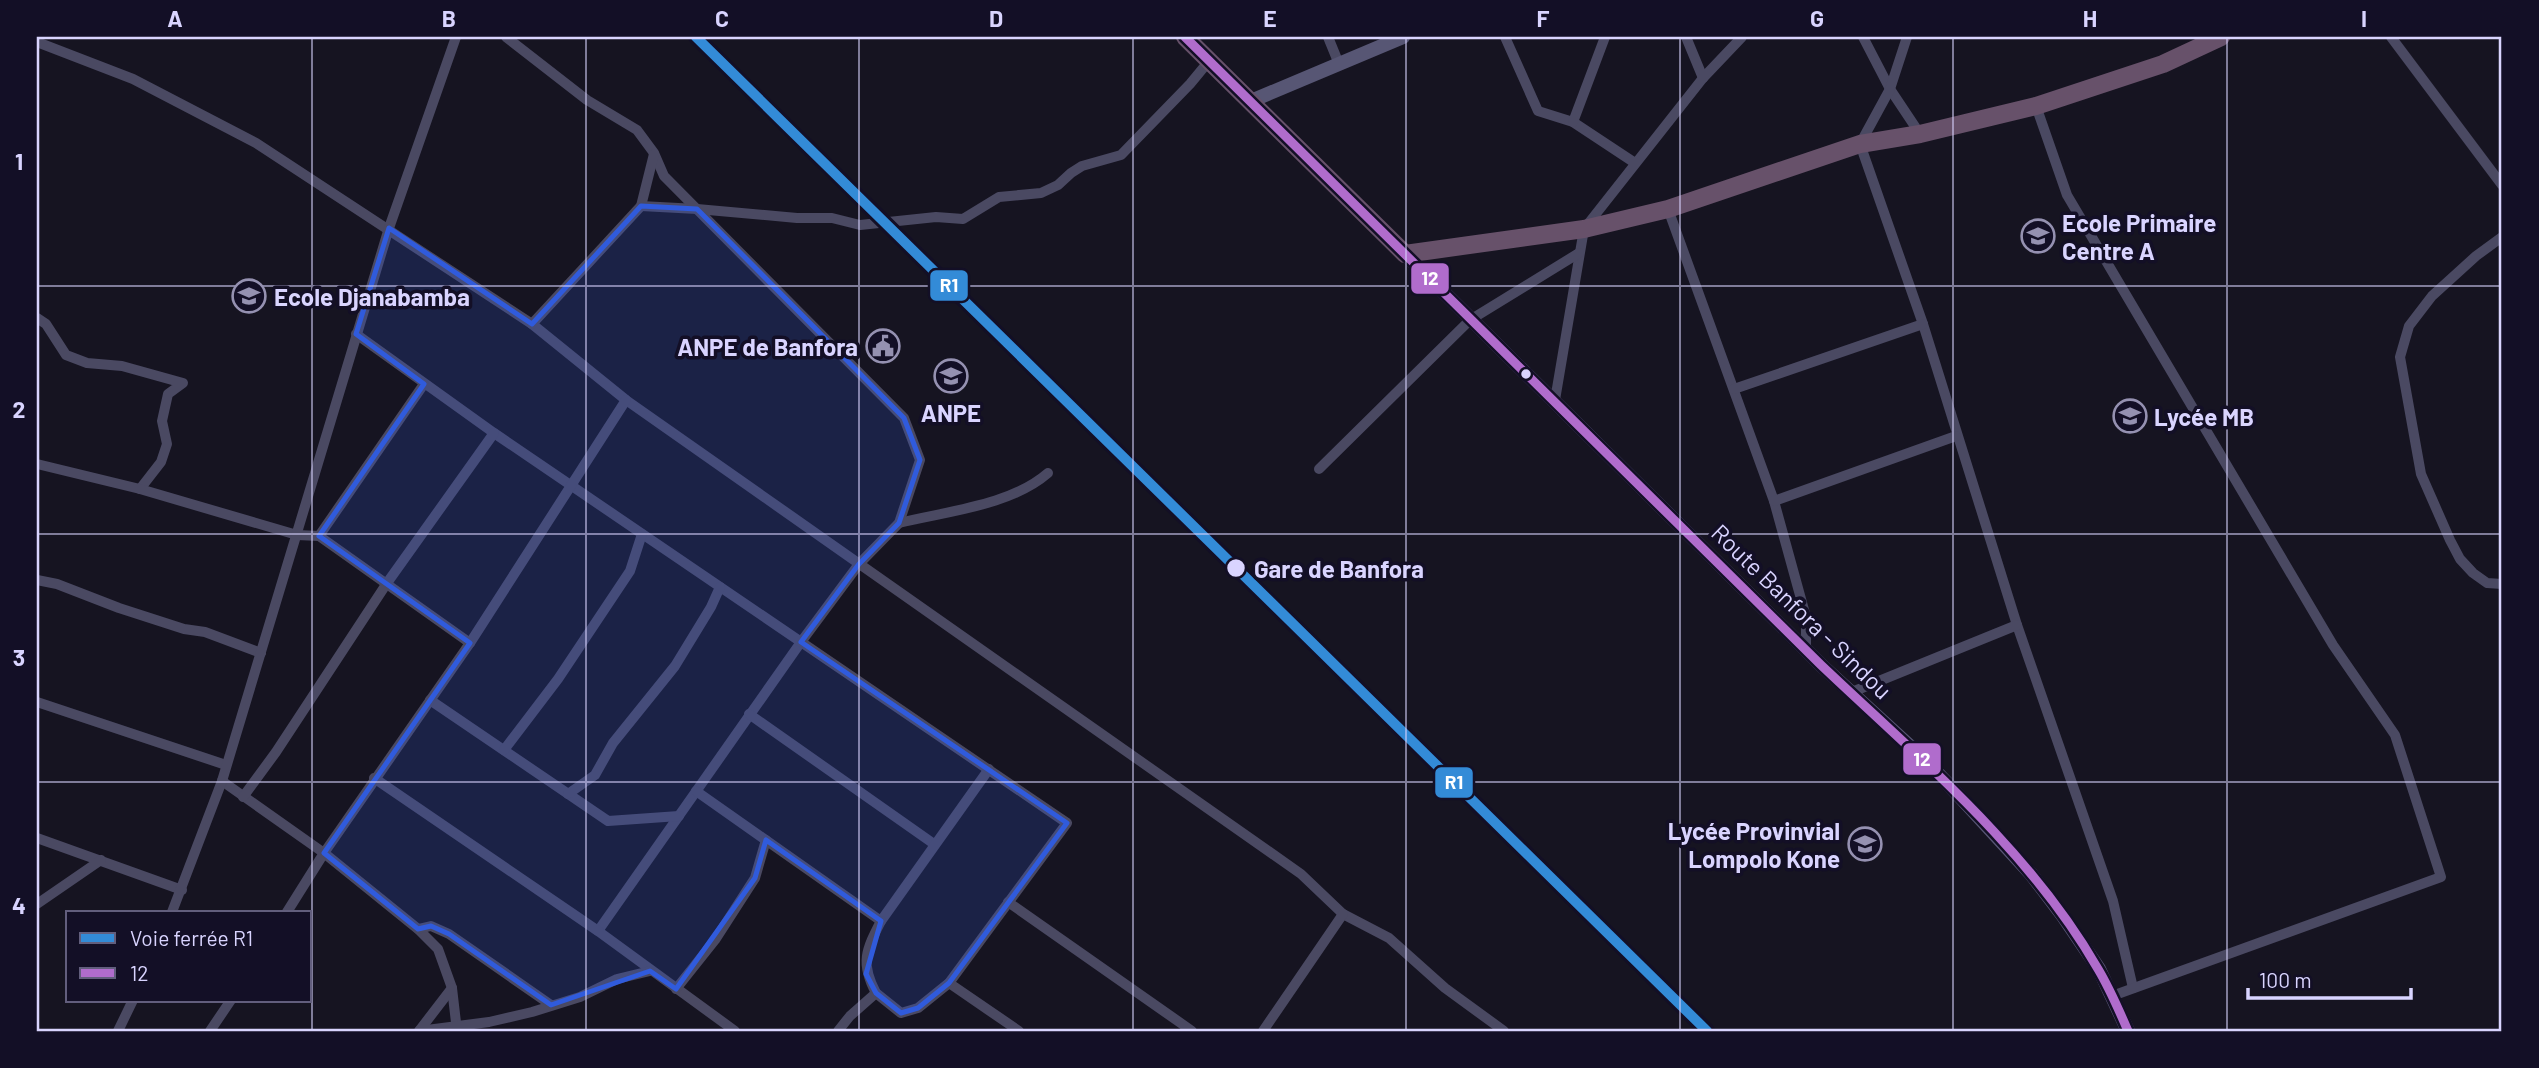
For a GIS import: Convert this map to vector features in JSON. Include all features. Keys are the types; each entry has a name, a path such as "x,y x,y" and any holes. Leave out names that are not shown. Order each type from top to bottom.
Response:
{"highway":[{"path":"1185,37 1405,254 1584,229 1668,209 1860,144 1920,134 2036,106 2163,64 2221,37"}],"main road":[{"path":"1251,101 1403,37"},
{"name":"Route Banfora - Sindou","path":"1405,254 1806,649 1926,761 2031,874 2082,942 2128,1031"}],"street":[{"path":"172,911 222,781 389,228 456,37"},
{"path":"506,37 587,100 637,130 654,153 664,176 904,418 920,460 899,523 859,564 801,642 598,931"},
{"path":"1328,37 1339,64"},
{"path":"1505,37 1538,111 1573,122 1635,163"},
{"path":"1573,122 1605,37"},
{"path":"1686,37 1703,78"},
{"path":"1555,400 1584,229 1703,78 1742,37"},
{"path":"1863,37 1890,89 1920,134"},
{"path":"1907,37 1890,89 1860,144 1923,324 2017,625 2113,901 2133,988"},
{"path":"2391,37 2502,185"},
{"path":"37,41 133,79 256,143 532,324 626,400 1301,874 1343,915 1389,938 1445,988 1504,1031"},
{"path":"642,206 797,218 832,218 860,225 936,217 963,219 999,197 1041,193 1058,185 1082,166 1121,155 1209,61"},
{"path":"2036,106 2067,195 2333,645 2395,735 2441,877 2112,996"},
{"path":"532,324 642,206 654,153"},
{"path":"1668,209 1773,501 1806,617 1806,649"},
{"path":"2502,237 2476,256 2432,296 2409,326 2400,357 2421,474 2450,540 2460,559 2473,573 2487,583 2502,584"},
{"path":"1319,469 1470,320 1579,253"},
{"path":"37,318 46,324 66,355 87,363 122,366 183,383 168,394 162,421 167,444 161,462 140,489"},
{"path":"1734,389 1923,324"},
{"path":"356,334 494,433 989,769 1067,823 950,983 918,1008 901,1013 876,993 866,974 866,959 881,921 989,769"},
{"path":"320,536 424,384"},
{"path":"289,911 374,778 470,643 626,400"},
{"path":"243,797 276,752 387,583 494,433"},
{"path":"1773,501 1956,436"},
{"path":"37,464 140,489 297,535 320,536 470,643"},
{"path":"899,523 1010,497 1028,489 1048,474"},
{"path":"504,750 558,679 630,571 642,534"},
{"path":"37,580 57,584 184,629 205,632 261,653"},
{"path":"568,793 596,775 613,743 675,666 720,587"},
{"path":"1852,692 2017,625"},
{"path":"430,700 608,821 679,816"},
{"path":"37,702 226,765"},
{"path":"749,714 934,844"},
{"path":"374,778 598,931 735,1031"},
{"path":"222,781 324,853 418,929 438,949 452,988 457,1028"},
{"path":"696,791 881,921"},
{"path":"37,838 182,890"},
{"path":"676,989 715,940 755,878 766,840"},
{"path":"37,904 102,860"},
{"path":"1007,902 1192,1031"},
{"path":"1263,1031 1343,915"},
{"path":"418,929 431,926 449,933 551,1005"},
{"path":"419,1031 489,1022 580,997 617,979 650,971"},
{"path":"950,983 1019,1031"},
{"path":"419,1031 452,988"},
{"path":"838,1031 850,1016 876,993"},
{"path":"118,1031 132,1002"},
{"path":"212,1031 230,1002"},
{"path":"475,1031 489,1022"}],"highlighted area":[{"path":"641,206 697,209 904,418 920,460 899,523 859,564 801,642 1067,823 949,983 918,1008 901,1013 876,993 866,974 881,921 766,840 755,878 676,989 650,971 551,1005 449,934 431,926 418,929 324,853 470,643 319,536 424,384 356,334 389,228 532,324"}],"rail line":[{"name":"R1","path":"696,37 1707,1031"}],"transit line":[{"name":"12","path":"1185,37 1821,665 1971,807 2040,884 2070,925 2102,977 2128,1031"}],"place":[{"name":"Ecole Primaire Centre A","path":"2038,236"},
{"name":"Ecole Djanabamba","path":"249,296"},
{"name":"ANPE de Banfora","path":"883,346"},
{"name":"ANPE","path":"951,376"},
{"name":"Lycée MB","path":"2130,416"},
{"name":"Gare de Banfora","path":"1236,568"},
{"name":"Lycée Provinvial Lompolo Kone","path":"1865,844"}]}
